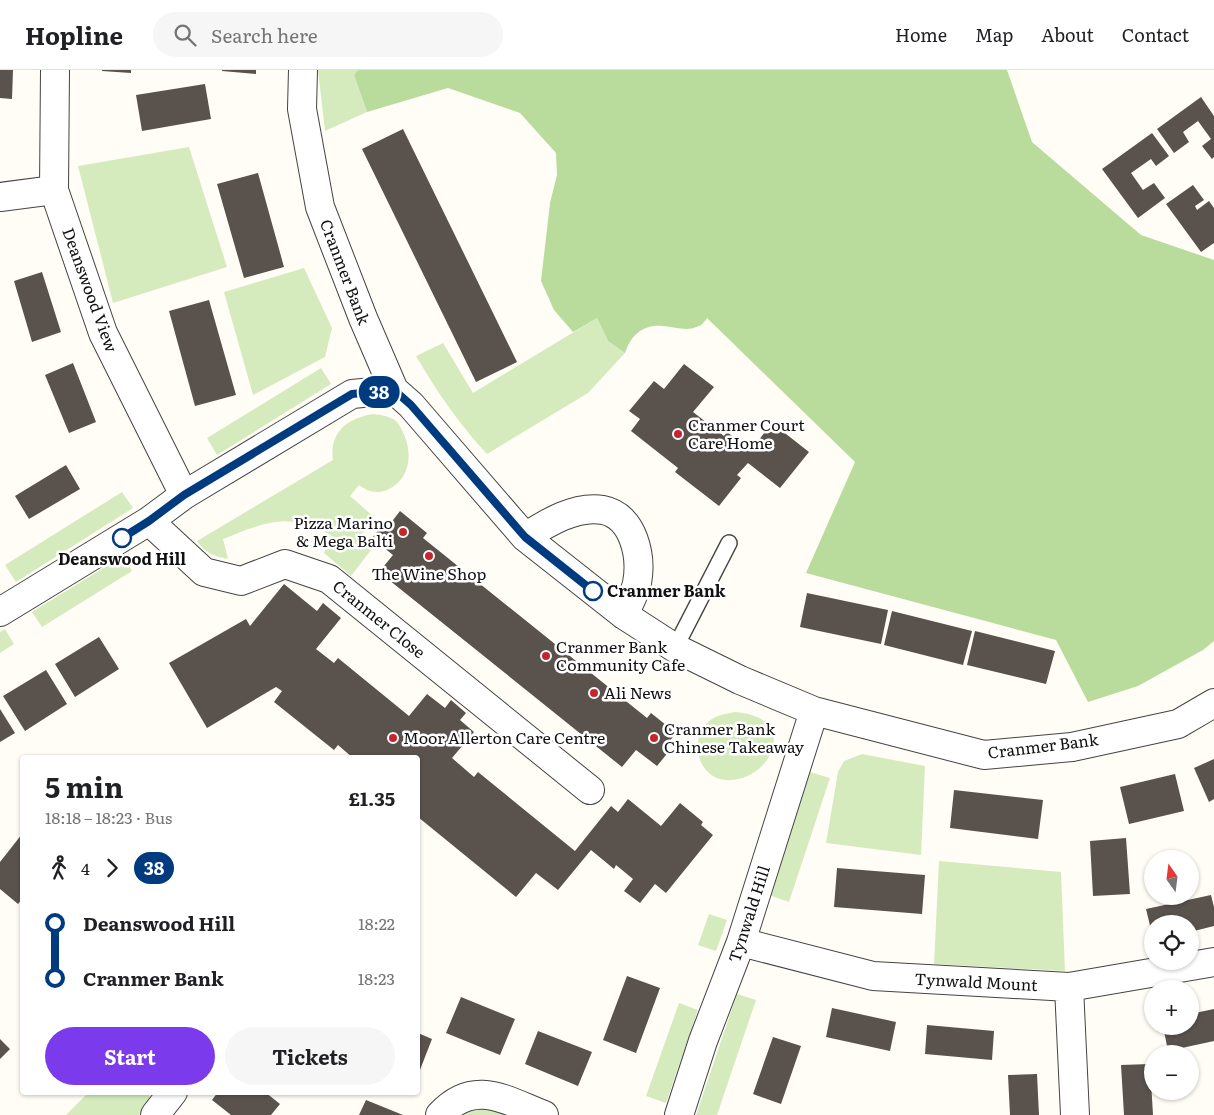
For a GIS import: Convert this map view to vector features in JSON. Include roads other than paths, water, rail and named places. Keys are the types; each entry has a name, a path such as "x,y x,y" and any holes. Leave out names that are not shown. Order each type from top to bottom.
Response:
{"street":[{"name":"Deanswood View","path":"55,70 54,190 103,334 184,495"},
{"name":"Cranmer Bank","path":"303,70 302,109 320,207 362,318 394,390 411,405 525,537 624,615 675,648 740,680 814,711 984,755 1072,747 1178,724 1214,704"},
{"path":"0,197 54,190"},
{"path":"0,612 149,521 184,495 352,394 394,390"},
{"path":"525,537 558,518 583,511 604,510 620,518 632,534 638,560 637,585 624,615"},
{"name":"Cranmer Close","path":"149,521 204,572 241,581 285,564 329,579 590,790"},
{"name":"Tynwald Hill","path":"679,1115 703,1041 741,942 814,711"},
{"name":"Tynwald Mount","path":"741,942 873,976 1069,987 1214,962"},
{"path":"1069,987 1075,1115"},
{"path":"440,1115 450,1104 464,1097 479,1094 494,1096 544,1115"},
{"path":"155,1115 171,1095"}],"lane":[{"path":"675,648 729,543"}],"place":[{"name":"Cranmer Court Care Home","path":"678,434"},
{"name":"Pizza Marino & Mega Balti","path":"403,532"},
{"name":"Deanswood Hill","path":"122,538"},
{"name":"The Wine Shop","path":"429,556"},
{"name":"Cranmer Bank","path":"593,591"},
{"name":"Cranmer Bank Community Cafe","path":"546,656"},
{"name":"Ali News","path":"594,693"},
{"name":"Moor Allerton Care Centre","path":"393,738"},
{"name":"Cranmer Bank Chinese Takeaway","path":"654,738"}]}
